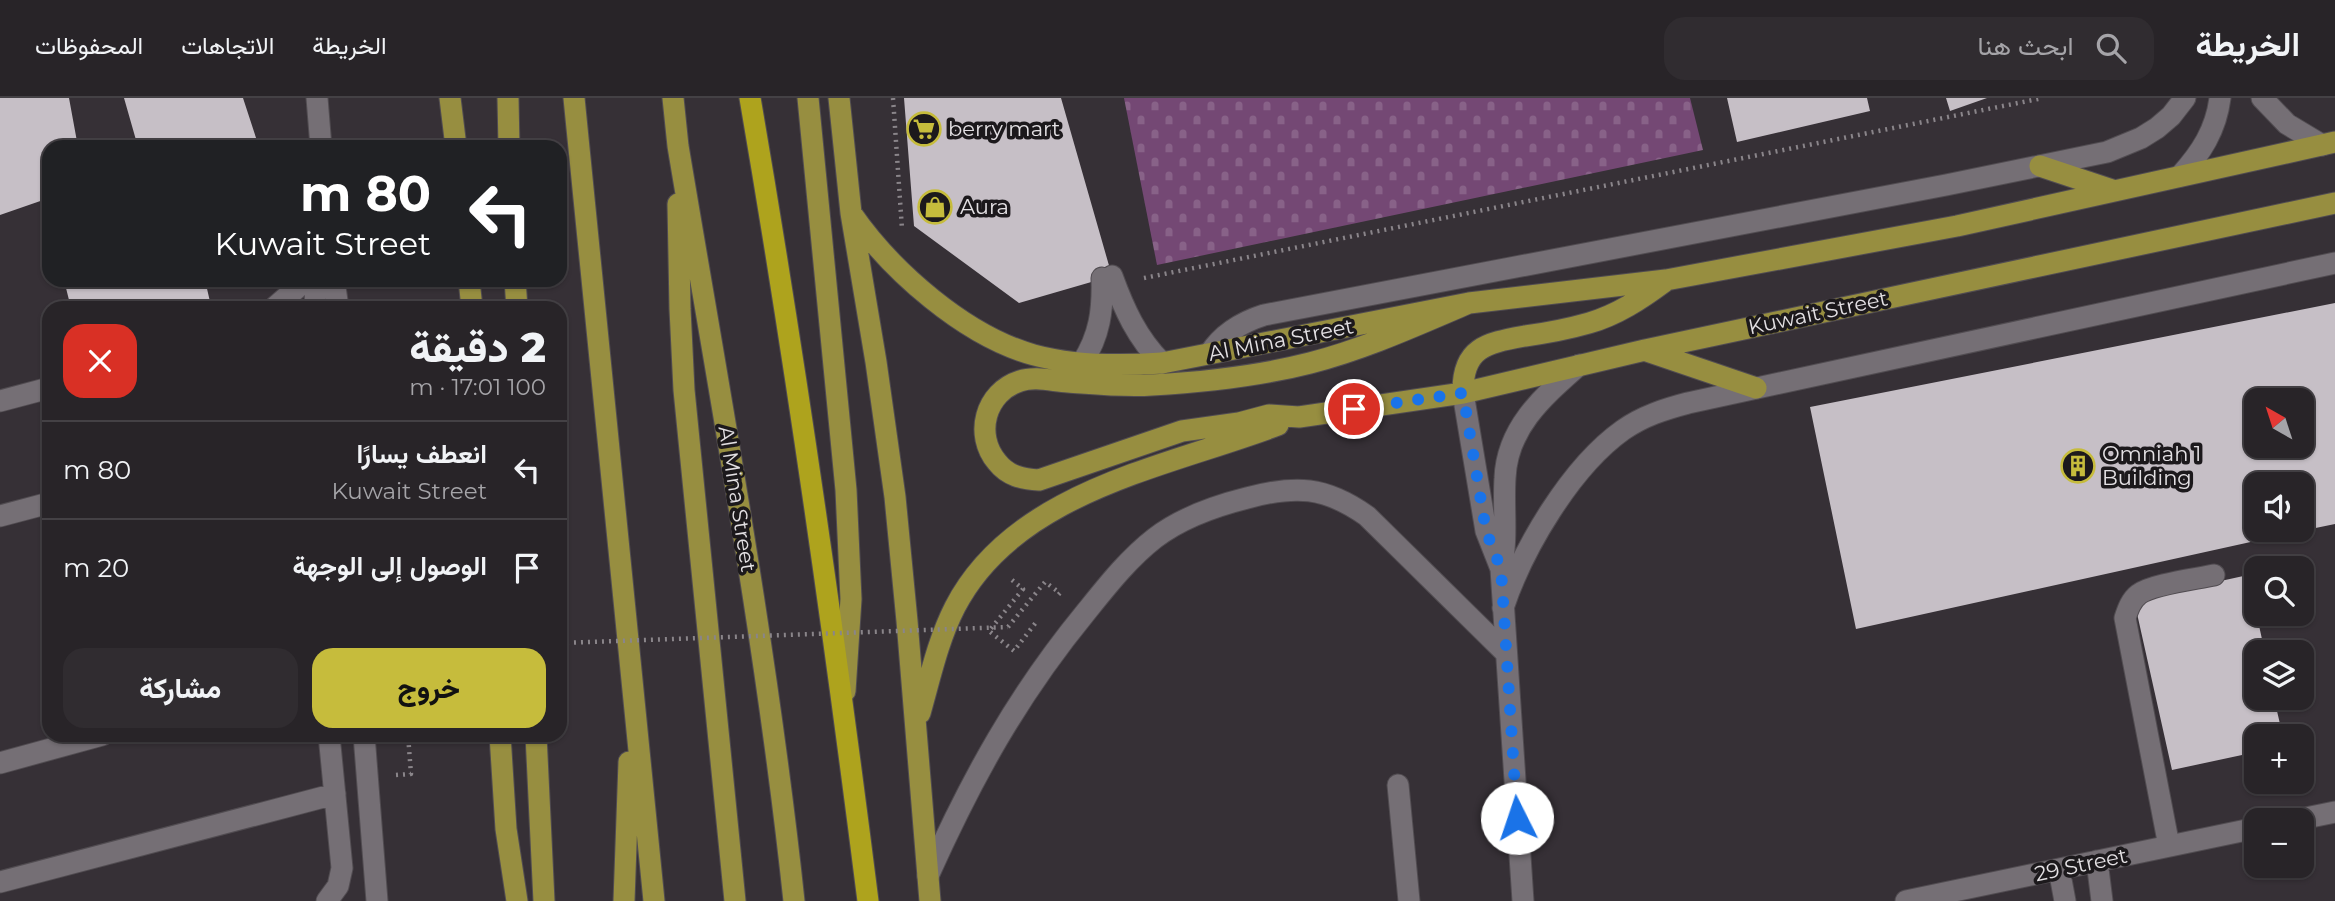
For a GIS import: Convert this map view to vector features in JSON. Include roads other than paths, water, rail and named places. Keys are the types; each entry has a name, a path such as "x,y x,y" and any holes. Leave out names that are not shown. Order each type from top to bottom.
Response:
{"highway":[{"path":"750,98 806,443 843,704 867,901"}],"main road":[{"path":"450,98 455,140"},
{"path":"508,98 509,140"},
{"path":"574,98 654,901"},
{"name":"Al Mina Street","path":"673,98 678,146 774,734 794,901"},
{"path":"808,98 848,513 851,598 843,704"},
{"path":"839,98 851,213 895,497 908,621 930,901"},
{"path":"1299,416 1269,415 1239,423 1182,431 1039,480 1010,474 999,465 990,453 984,424 995,397 1020,381 1035,378 1148,386 1274,371 1311,363 1386,338 1469,303 1666,280 1957,226 2329,144"},
{"path":"678,146 684,390 734,901"},
{"path":"2040,166 2114,191"},
{"name":"Kuwait Street","path":"1299,416 1463,393 1645,350 2335,203"},
{"name":"Al Mina Street","path":"851,213 867,236 906,276 970,326 1013,348 1035,355 1082,363 1162,363 1469,303"},
{"path":"1463,393 1464,372 1468,361 1485,345 1591,323 1618,312 1666,280"},
{"path":"1645,350 1756,388"},
{"path":"915,730 945,628 970,583 999,549 1029,526 1105,484 1299,416"},
{"path":"624,901 632,700"},
{"path":"500,742 506,829 517,901"},
{"path":"536,742 544,901"}],"street":[{"path":"317,98 320,140"},
{"path":"1210,353 1218,341 1234,329 1246,321 1265,315 2106,152 2124,146 2157,128 2185,98"},
{"path":"2180,176 2197,158 2210,136 2220,98"},
{"path":"2262,98 2287,124 2329,144"},
{"path":"1503,608 1519,568 1548,516 1571,483 1606,444 1624,429 1644,418 1666,409 1756,388 2335,263"},
{"path":"1082,363 1098,333 1110,279 1137,333 1162,363"},
{"path":"282,301 298,287"},
{"path":"1523,901 1501,569 1506,536 1505,477 1511,446 1525,419 1534,407 1579,365"},
{"path":"0,401 42,390"},
{"path":"1463,393 1486,531 1501,569"},
{"path":"928,876 961,802 992,745 1064,638 1125,566 1156,537 1186,519 1219,505 1273,490 1293,489 1313,491 1351,504 1367,516 1507,653"},
{"path":"0,516 42,505"},
{"path":"2169,846 2125,618 2129,605 2138,594 2214,575"},
{"path":"0,763 77,742"},
{"path":"327,901 338,886 342,868 330,742"},
{"path":"365,742 377,901"},
{"path":"1398,785 1409,901"},
{"path":"0,882 335,794"},
{"path":"2314,816 2335,811"},
{"name":"29 Street","path":"1906,901 2244,830"},
{"path":"2097,861 2102,901"},
{"path":"2059,869 2066,901"}],"place":[{"name":"berry mart","path":"924,129"},
{"name":"Aura","path":"935,207"},
{"name":"Omniah 1 Building","path":"2078,466"}]}
